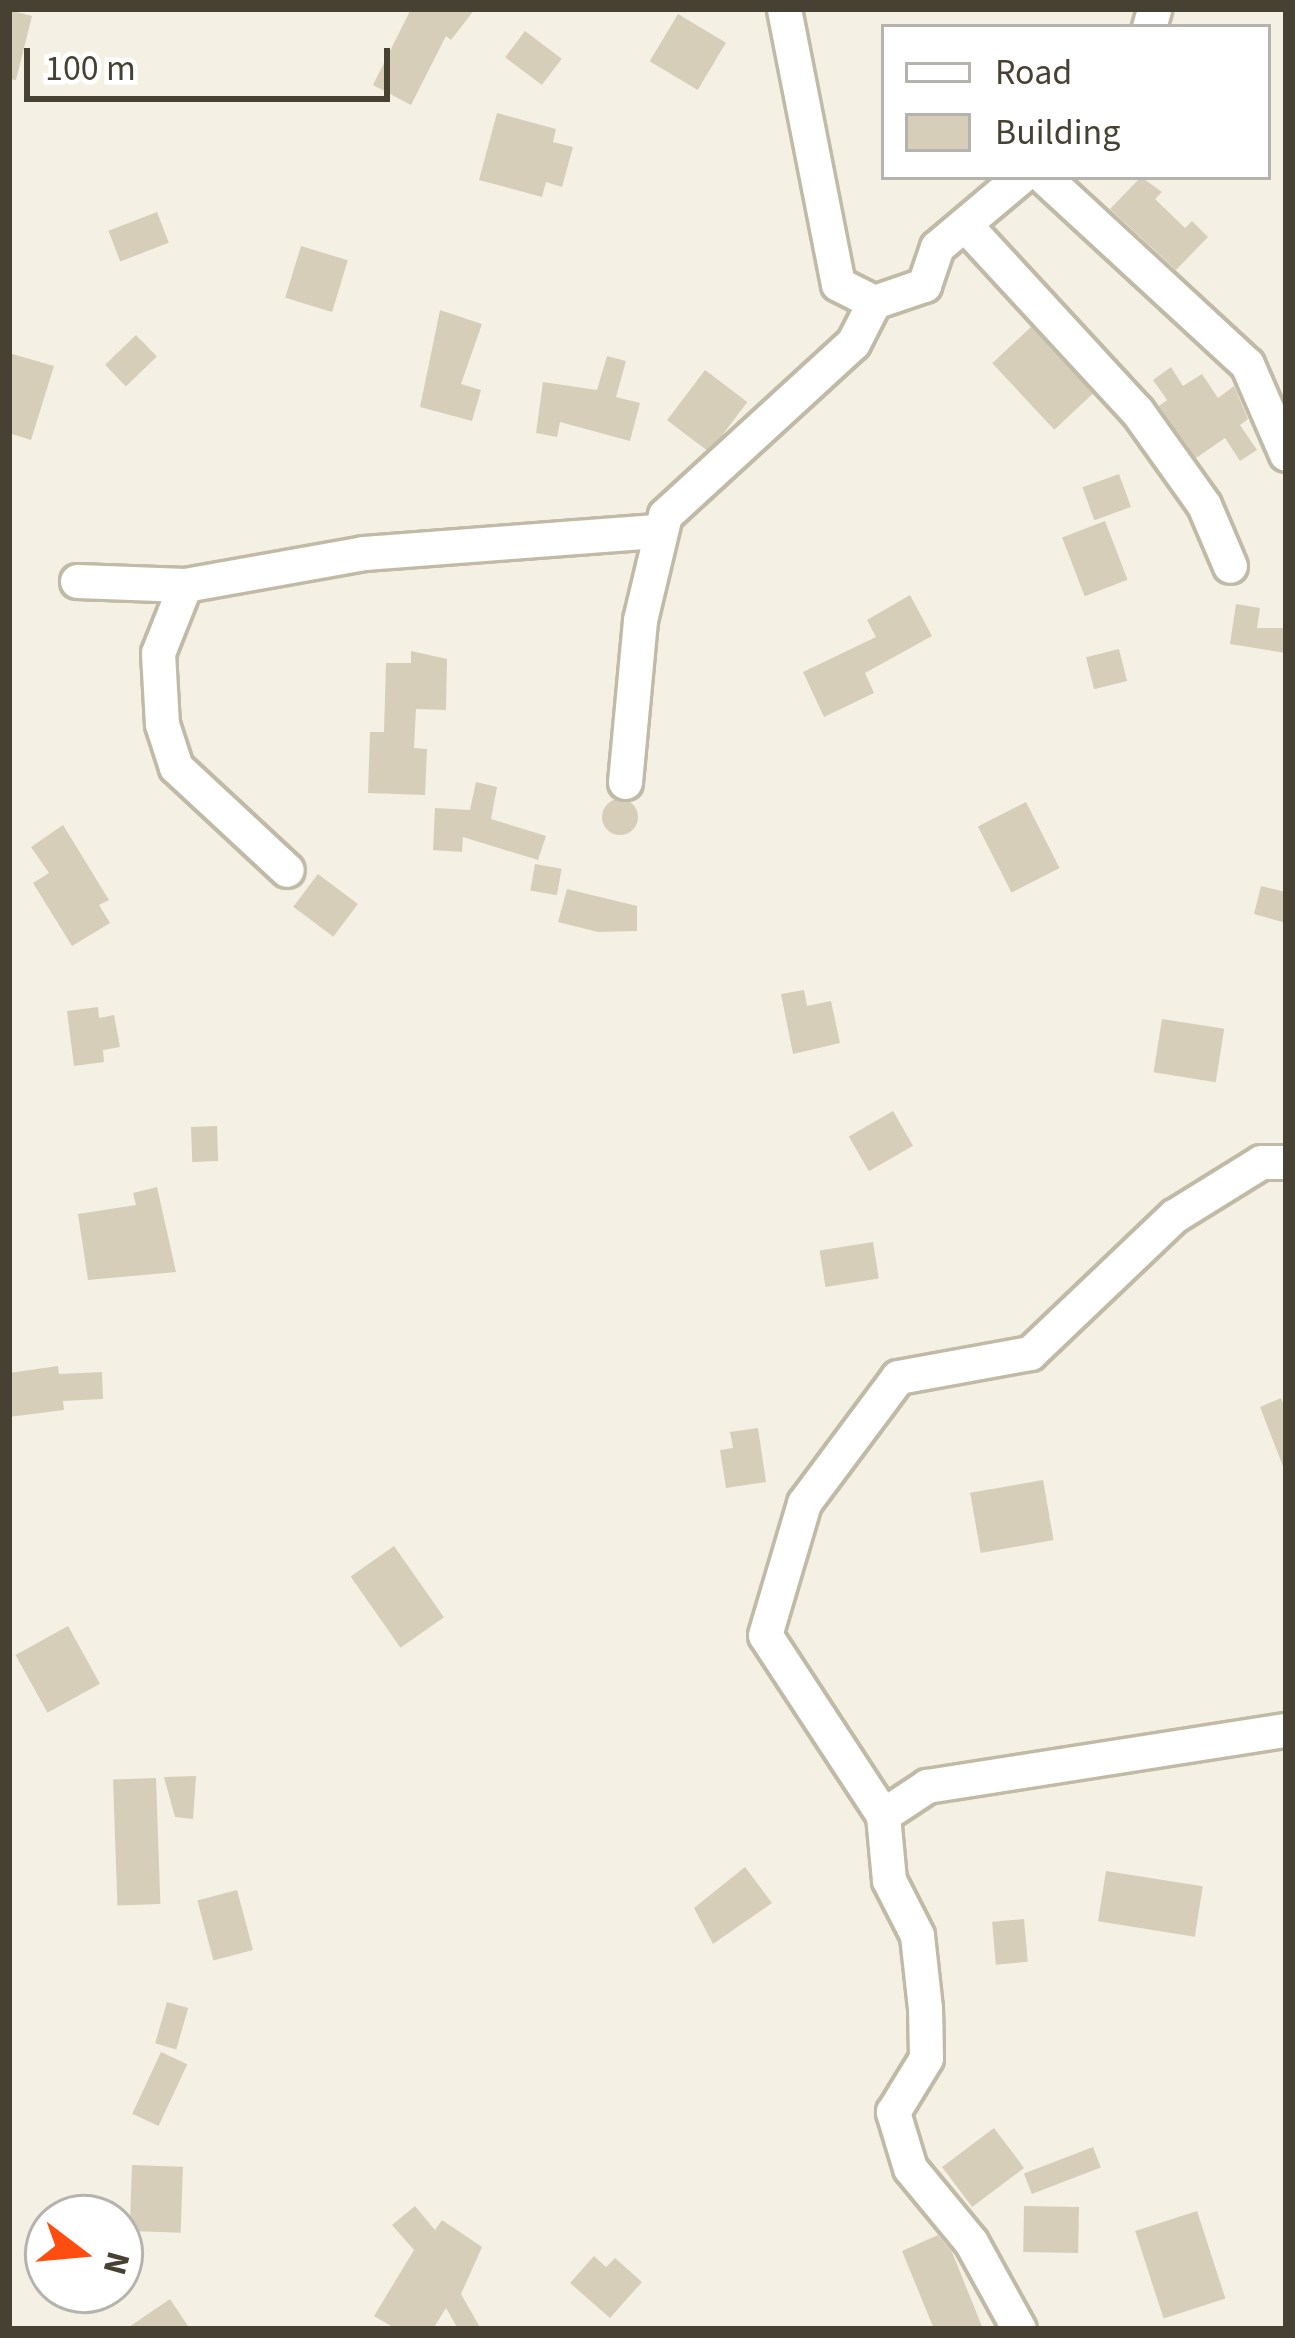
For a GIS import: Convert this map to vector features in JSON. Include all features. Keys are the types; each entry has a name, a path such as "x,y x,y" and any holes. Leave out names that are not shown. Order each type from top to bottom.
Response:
{"street":[{"path":"784,9 838,284 874,302"},
{"path":"625,782 640,620 665,515 853,343 874,302 924,285 937,247 968,226 1017,180"},
{"path":"1047,180 1246,364 1286,454"},
{"path":"968,226 1136,411 1204,505 1231,566"},
{"path":"77,581 185,585 364,553 659,532"},
{"path":"185,585 158,653 162,724 176,767 286,870"},
{"path":"1019,2329 971,2242 910,2168 893,2112 926,2058 925,2008 917,1935 889,1880 883,1815 765,1635 804,1503 898,1377 1030,1353 1174,1216 1261,1162 1286,1162"},
{"path":"883,1815 927,1786 1286,1730"}],"building":[{"path":"411,9 475,9 451,40 446,36 411,105 373,85"},
{"path":"9,10 32,16 16,80 9,79"},
{"path":"678,14 726,43 698,90 650,61"},
{"path":"525,31 562,59 542,85 505,57"},
{"path":"497,113 556,129 553,142 573,147 562,187 546,182 542,197 479,180"},
{"path":"1138,180 1145,180 1162,192 1155,199 1185,228 1192,221 1208,237 1176,270 1110,209"},
{"path":"157,212 169,243 120,261 108,231"},
{"path":"301,246 348,260 332,312 285,298"},
{"path":"440,310 482,324 461,384 481,390 472,421 420,407"},
{"path":"1031,327 1093,394 1054,430 992,363"},
{"path":"136,335 157,357 126,386 105,365"},
{"path":"9,353 54,366 31,440 9,433"},
{"path":"607,356 626,361 616,397 640,403 630,441 560,422 557,437 536,433 543,382 597,390"},
{"path":"1171,367 1183,386 1202,374 1218,398 1234,386 1248,419 1240,425 1257,450 1240,461 1225,438 1196,458 1159,406 1167,400 1153,380"},
{"path":"705,370 747,402 709,452 667,420"},
{"path":"1119,474 1131,507 1094,520 1082,487"},
{"path":"1105,521 1128,580 1085,596 1062,537"},
{"path":"910,595 932,636 865,673 874,693 824,717 803,672 876,637 867,620"},
{"path":"1236,604 1260,608 1257,628 1286,628 1286,653 1230,644"},
{"path":"1119,649 1127,681 1094,689 1086,657"},
{"path":"411,651 447,659 446,710 416,709 414,748 427,749 425,795 368,793 370,732 384,732 386,663 411,663"},
{"path":"476,782 497,787 491,819 546,836 538,860 463,837 462,852 433,850 435,808 470,810"},
{"path":"620,799 633,804 638,817 633,830 620,835 607,830 602,817 607,804"},
{"path":"1026,802 1060,868 1011,892 978,827"},
{"path":"63,825 109,900 99,905 110,923 72,946 33,883 49,873 31,847"},
{"path":"535,864 562,869 557,895 530,891"},
{"path":"318,874 358,904 333,937 293,907"},
{"path":"1261,886 1286,892 1286,923 1254,914"},
{"path":"567,889 637,906 637,931 598,932 558,922"},
{"path":"804,990 807,1006 831,1001 840,1043 793,1054 781,994"},
{"path":"98,1007 99,1018 114,1015 120,1047 103,1050 104,1062 74,1066 67,1011"},
{"path":"1162,1019 1224,1029 1216,1082 1154,1072"},
{"path":"893,1111 913,1146 869,1171 849,1136"},
{"path":"217,1126 218,1161 192,1162 191,1127"},
{"path":"157,1187 176,1272 88,1280 78,1214 136,1205 133,1193"},
{"path":"873,1242 879,1279 825,1287 820,1250"},
{"path":"58,1366 59,1374 102,1372 103,1399 63,1401 64,1410 9,1417 9,1373"},
{"path":"1281,1398 1286,1411 1284,1469 1260,1407"},
{"path":"758,1428 766,1482 726,1488 720,1450 733,1448 730,1432"},
{"path":"1043,1480 1054,1540 981,1553 970,1493"},
{"path":"394,1546 444,1617 400,1648 351,1576"},
{"path":"68,1626 100,1684 48,1713 16,1655"},
{"path":"196,1776 193,1819 175,1817 164,1777"},
{"path":"156,1778 160,1904 117,1905 113,1780"},
{"path":"745,1867 772,1903 713,1944 694,1908"},
{"path":"1106,1871 1203,1886 1195,1937 1098,1921"},
{"path":"237,1890 253,1950 213,1960 197,1901"},
{"path":"1024,1919 1028,1962 996,1965 992,1922"},
{"path":"167,2002 188,2008 176,2049 155,2043"},
{"path":"161,2052 187,2064 159,2126 132,2114"},
{"path":"994,2128 1024,2168 972,2207 942,2167"},
{"path":"1093,2147 1101,2168 1032,2194 1024,2174"},
{"path":"132,2165 183,2167 181,2233 144,2231 144,2194 131,2194"},
{"path":"415,2206 435,2230 442,2220 482,2247 461,2294 481,2329 458,2329 446,2308 433,2329 396,2329 374,2316 414,2250 392,2225"},
{"path":"1024,2206 1079,2207 1078,2253 1023,2252"},
{"path":"1197,2211 1225,2298 1164,2319 1135,2231"},
{"path":"938,2235 952,2252 983,2329 934,2329 902,2251"},
{"path":"594,2256 606,2267 615,2258 642,2282 610,2318 570,2283"},
{"path":"170,2299 190,2329 126,2329"}]}
